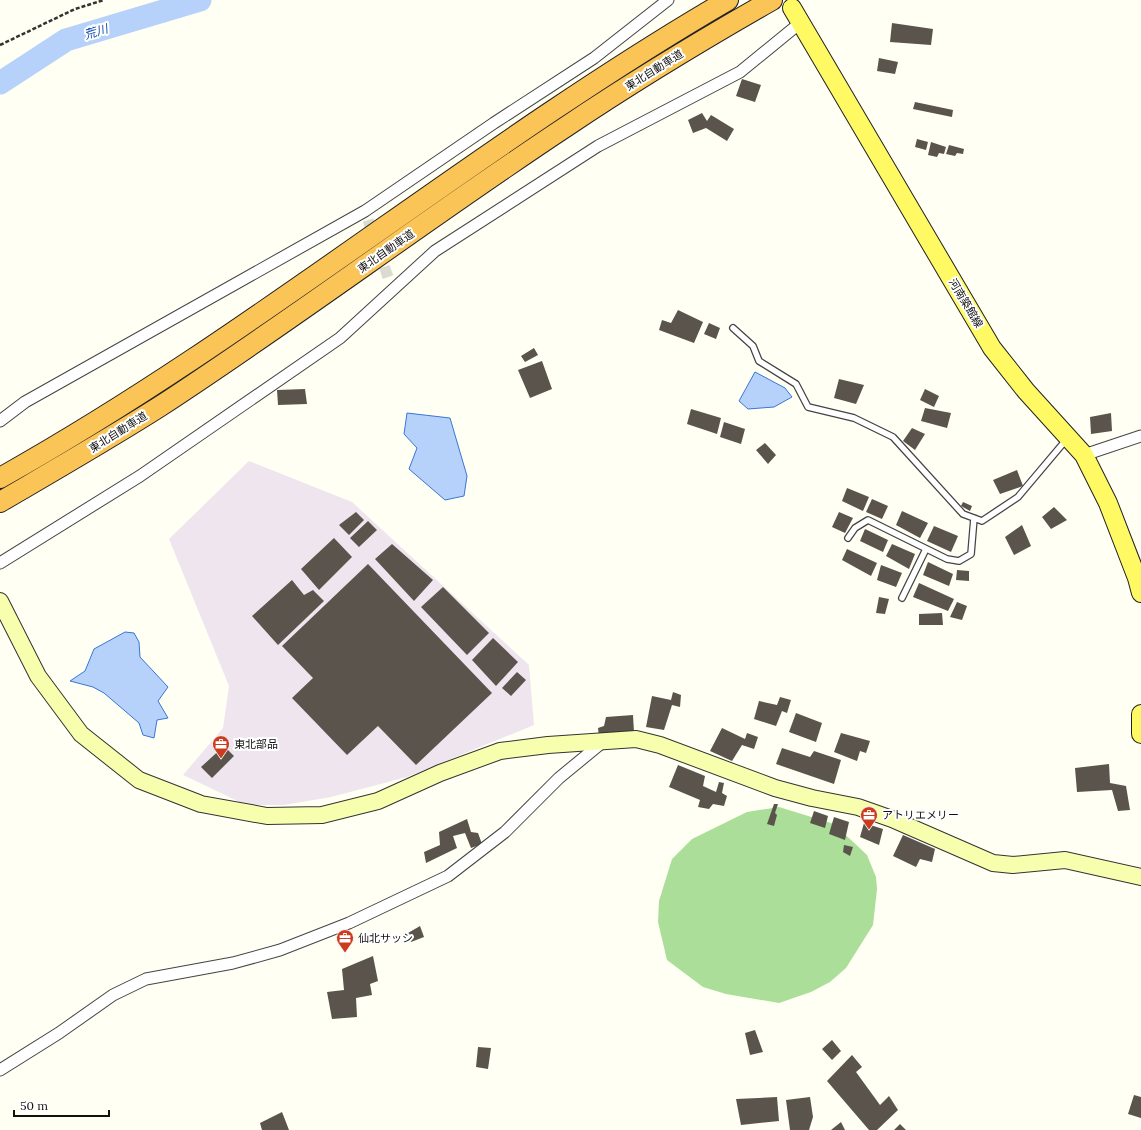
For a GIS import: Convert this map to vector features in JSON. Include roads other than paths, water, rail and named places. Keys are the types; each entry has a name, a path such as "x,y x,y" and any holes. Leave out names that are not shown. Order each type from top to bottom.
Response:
{"highway":[{"name":"東北自動車道","path":"0,478 63,442 146,390 553,109 662,38 728,0"},
{"name":"東北自動車道","path":"0,502 76,458 158,407 300,311 566,126 674,56 772,0"}],"main road":[{"name":"河南築館線","path":"796,15 992,348 1026,391 1084,455 1108,503 1137,578 1141,593"},
{"path":"1141,714 1141,734"}],"street":[{"path":"0,421 25,402 366,216 494,123 594,58 668,0"},
{"path":"0,564 140,476 340,338 392,284 435,251 598,146 740,72 796,15"},
{"path":"1084,455 1141,436"},
{"path":"0,601 38,676 82,734 139,780 202,804 267,816 322,815 378,801 440,773 500,751 548,745 636,739 660,745 775,788 812,798 858,807 892,819 993,863 1013,865 1065,860 1141,877"},
{"path":"0,1070 59,1033 113,995 146,979 232,962 280,950 349,923 448,876 505,832 559,778 604,741"}],"lane":[{"path":"733,328 753,346 759,361 796,384 808,407 854,418 893,437 963,514 982,521 1018,497 1069,437"},
{"path":"848,538 855,528 868,520 947,559 959,561 971,554 974,518"},
{"path":"902,598 926,549"}],"water":[{"path":"755,372 785,388 792,397 774,407 748,409 739,401"},
{"path":"407,413 450,418 467,476 464,496 445,500 409,469 417,448 404,434"},
{"path":"125,632 134,633 139,642 140,657 168,687 158,701 168,718 157,720 154,738 143,735 139,723 104,693 93,687 70,681 85,671 94,649"}],"waterway":[{"name":"荒川","path":"0,83 66,40 200,0"}],"tunnel":[{"path":"368,220 389,280"}],"place":[{"name":"東北部品","path":"221,759"},
{"name":"アトリエメリー","path":"869,830"},
{"name":"仙北サッシ","path":"345,953"}]}
